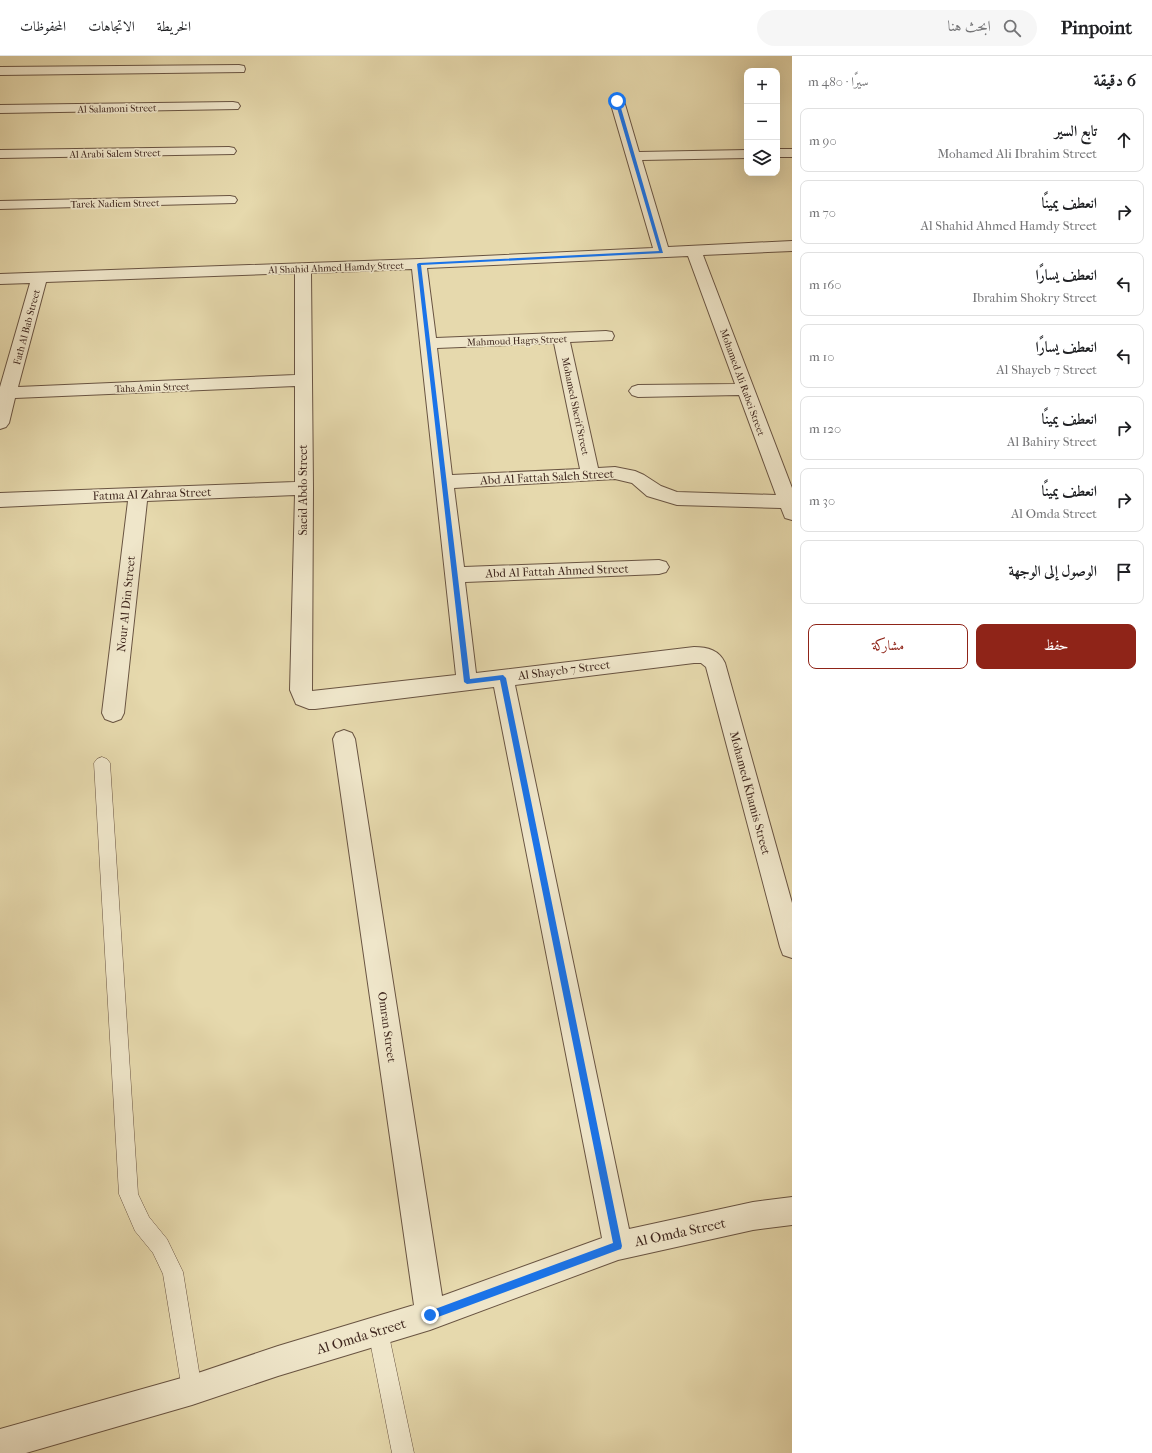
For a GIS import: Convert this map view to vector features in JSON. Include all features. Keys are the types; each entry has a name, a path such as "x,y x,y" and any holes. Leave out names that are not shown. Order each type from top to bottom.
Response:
{"street":[{"path":"0,71 239,69"},
{"path":"617,101 662,252"},
{"name":"Al Salamoni Street","path":"0,110 233,106"},
{"name":"Al Arabi Salem Street","path":"0,154 229,151"},
{"path":"780,153 792,153"},
{"path":"633,156 744,154"},
{"name":"Tarek Nadiem Street","path":"0,205 230,200"},
{"name":"Al Shahid Ahmed Hamdy Street","path":"0,279 303,269 792,246"},
{"name":"Mohamed Ali Rabei Street","path":"694,251 790,508"},
{"path":"419,264 467,682"},
{"name":"Saeid Abdo Street","path":"303,269 304,488 301,690 304,698 315,700"},
{"name":"Fath Al Bab Street","path":"0,423 4,393 39,278"},
{"name":"Mahmoud Hagrs Street","path":"428,343 606,336"},
{"name":"Mohamed Sherif Street","path":"561,338 590,474"},
{"name":"Taha Amin Street","path":"4,393 303,380"},
{"path":"638,391 746,389"},
{"name":"Abd Al Fattah Saleh Street","path":"444,482 615,473 629,475 638,479 654,491 676,498 790,508"},
{"name":"Fatma Al Zahraa Street","path":"0,500 304,488"},
{"name":"Nour Al Din Street","path":"113,713 138,494"},
{"name":"Abd Al Fattah Ahmed Street","path":"454,575 659,567"},
{"name":"Al Shayeb 7 Street","path":"315,700 694,655"},
{"name":"Mohamed Khamis Street","path":"694,655 705,655 715,663 792,947"},
{"path":"503,678 618,1246"},
{"name":"Omran Street","path":"344,739 430,1315"},
{"name":"Al Omda Street","path":"0,1445 192,1390 278,1361 378,1332 430,1315 618,1246 754,1216 792,1211"}],"lane":[{"path":"102,763 130,1194 142,1224 160,1246 173,1272 192,1390"},
{"path":"378,1332 402,1453"}],"route":[{"path":"430,1315 618,1246 503,678 467,682 419,264 662,252 617,101"}]}
